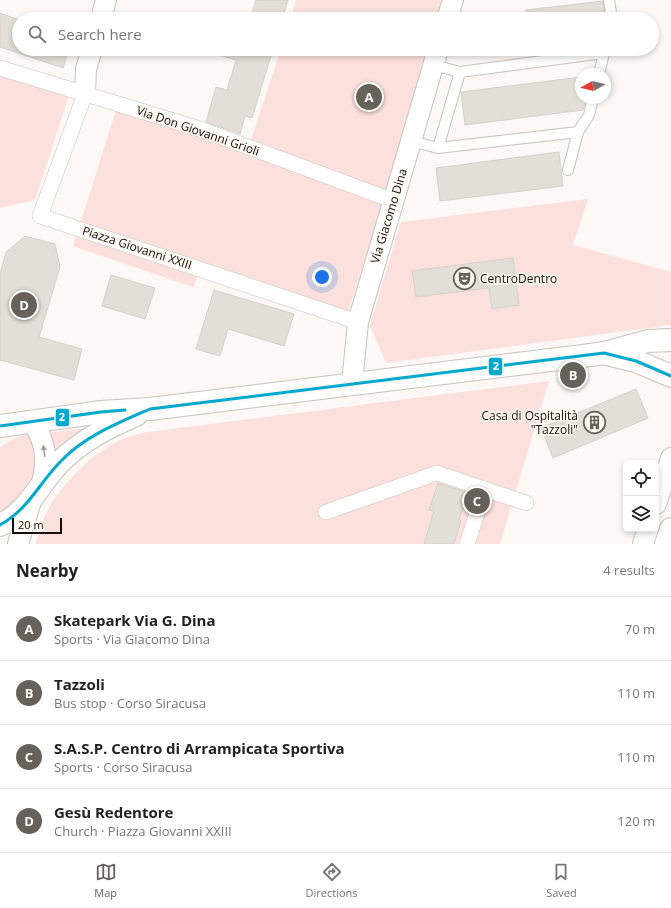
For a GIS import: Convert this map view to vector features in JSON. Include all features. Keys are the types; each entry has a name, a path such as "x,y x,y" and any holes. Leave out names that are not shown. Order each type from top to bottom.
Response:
{"street":[{"path":"103,12 106,0"},
{"path":"449,12 453,0"},
{"path":"85,94 86,69 90,56"},
{"name":"Via Giacomo Dina","path":"352,384 358,322 436,57"},
{"name":"Via Don Giovanni Grioli","path":"0,68 204,131 394,201"},
{"name":"Piazza Giovanni XXIII","path":"85,94 40,216 358,322"},
{"path":"3,428 32,421 101,412 150,409 604,353 648,341 671,340"},
{"path":"604,353 636,361 671,376"},
{"path":"0,525 12,518 36,492 61,461 78,446 101,431 150,409"},
{"path":"18,544 46,467 45,453 40,432 32,421"},
{"path":"659,496 671,458"},
{"path":"326,512 436,472 526,503"},
{"path":"467,544 485,489"},
{"path":"666,544 671,529"},
{"path":"643,544 647,532"}],"lane":[{"path":"610,0 611,12"},
{"path":"436,57 460,72 570,56"},
{"path":"601,68 604,56"},
{"path":"438,148 460,72"},
{"path":"568,170 578,132 589,115 592,104"},
{"path":"411,141 438,148 578,132"}],"shaded area":[{"path":"296,0 446,0 442,12 292,12"},
{"path":"279,56 429,56 345,322 198,275 193,287 73,246 118,104 251,140"},
{"path":"0,68 71,89 35,200 0,208"},
{"path":"588,199 573,245 671,272 671,325 386,363 370,325 401,222"},
{"path":"549,381 500,544 36,544 40,527 50,506 67,483 88,461 100,452 129,437 147,432"},
{"path":"94,427 54,459 47,433"},
{"path":"27,435 32,436 39,454 32,489 0,515 0,447 19,437"}],"building":[{"path":"256,0 288,0 284,12 252,12"},
{"path":"603,1 604,12 526,12 526,10"},
{"path":"0,13 12,17 12,51 0,47"},
{"path":"27,56 67,56 63,68"},
{"path":"222,56 271,56 252,118 245,116 240,134 206,122 216,87 227,90 236,60"},
{"path":"575,78 575,104 585,104 583,110 465,125 461,92"},
{"path":"559,152 563,186 440,201 436,168"},
{"path":"25,236 55,244 60,267 39,337 82,349 74,380 0,360 0,274 6,252"},
{"name":"CentroDentro","path":"513,258 519,305 492,309 489,288 416,297 412,271"},
{"path":"111,275 155,288 145,319 102,306"},
{"path":"214,290 294,314 284,346 228,329 220,356 196,349"},
{"name":"Casa di Ospitalità \"Tazzoli\"","path":"636,389 648,418 553,458 541,428"},
{"path":"438,483 468,493 459,520 461,521 454,544 424,544 434,511 429,510"}],"transit line":[{"name":"2","path":"0,525 10,519 26,504 53,469 70,452 102,431 150,409 604,353 636,361 671,376"},
{"name":"2","path":"0,426 125,410"}],"place":[{"name":"Skatepark Via G. Dina","path":"369,97"},
{"name":"CentroDentro","path":"465,279"},
{"name":"Gesù Redentore","path":"24,305"},
{"name":"Tazzoli","path":"573,375"},
{"name":"Casa di Ospitalità \"Tazzoli\"","path":"594,423"},
{"name":"S.A.S.P. Centro di Arrampicata Sportiva","path":"477,501"}]}
